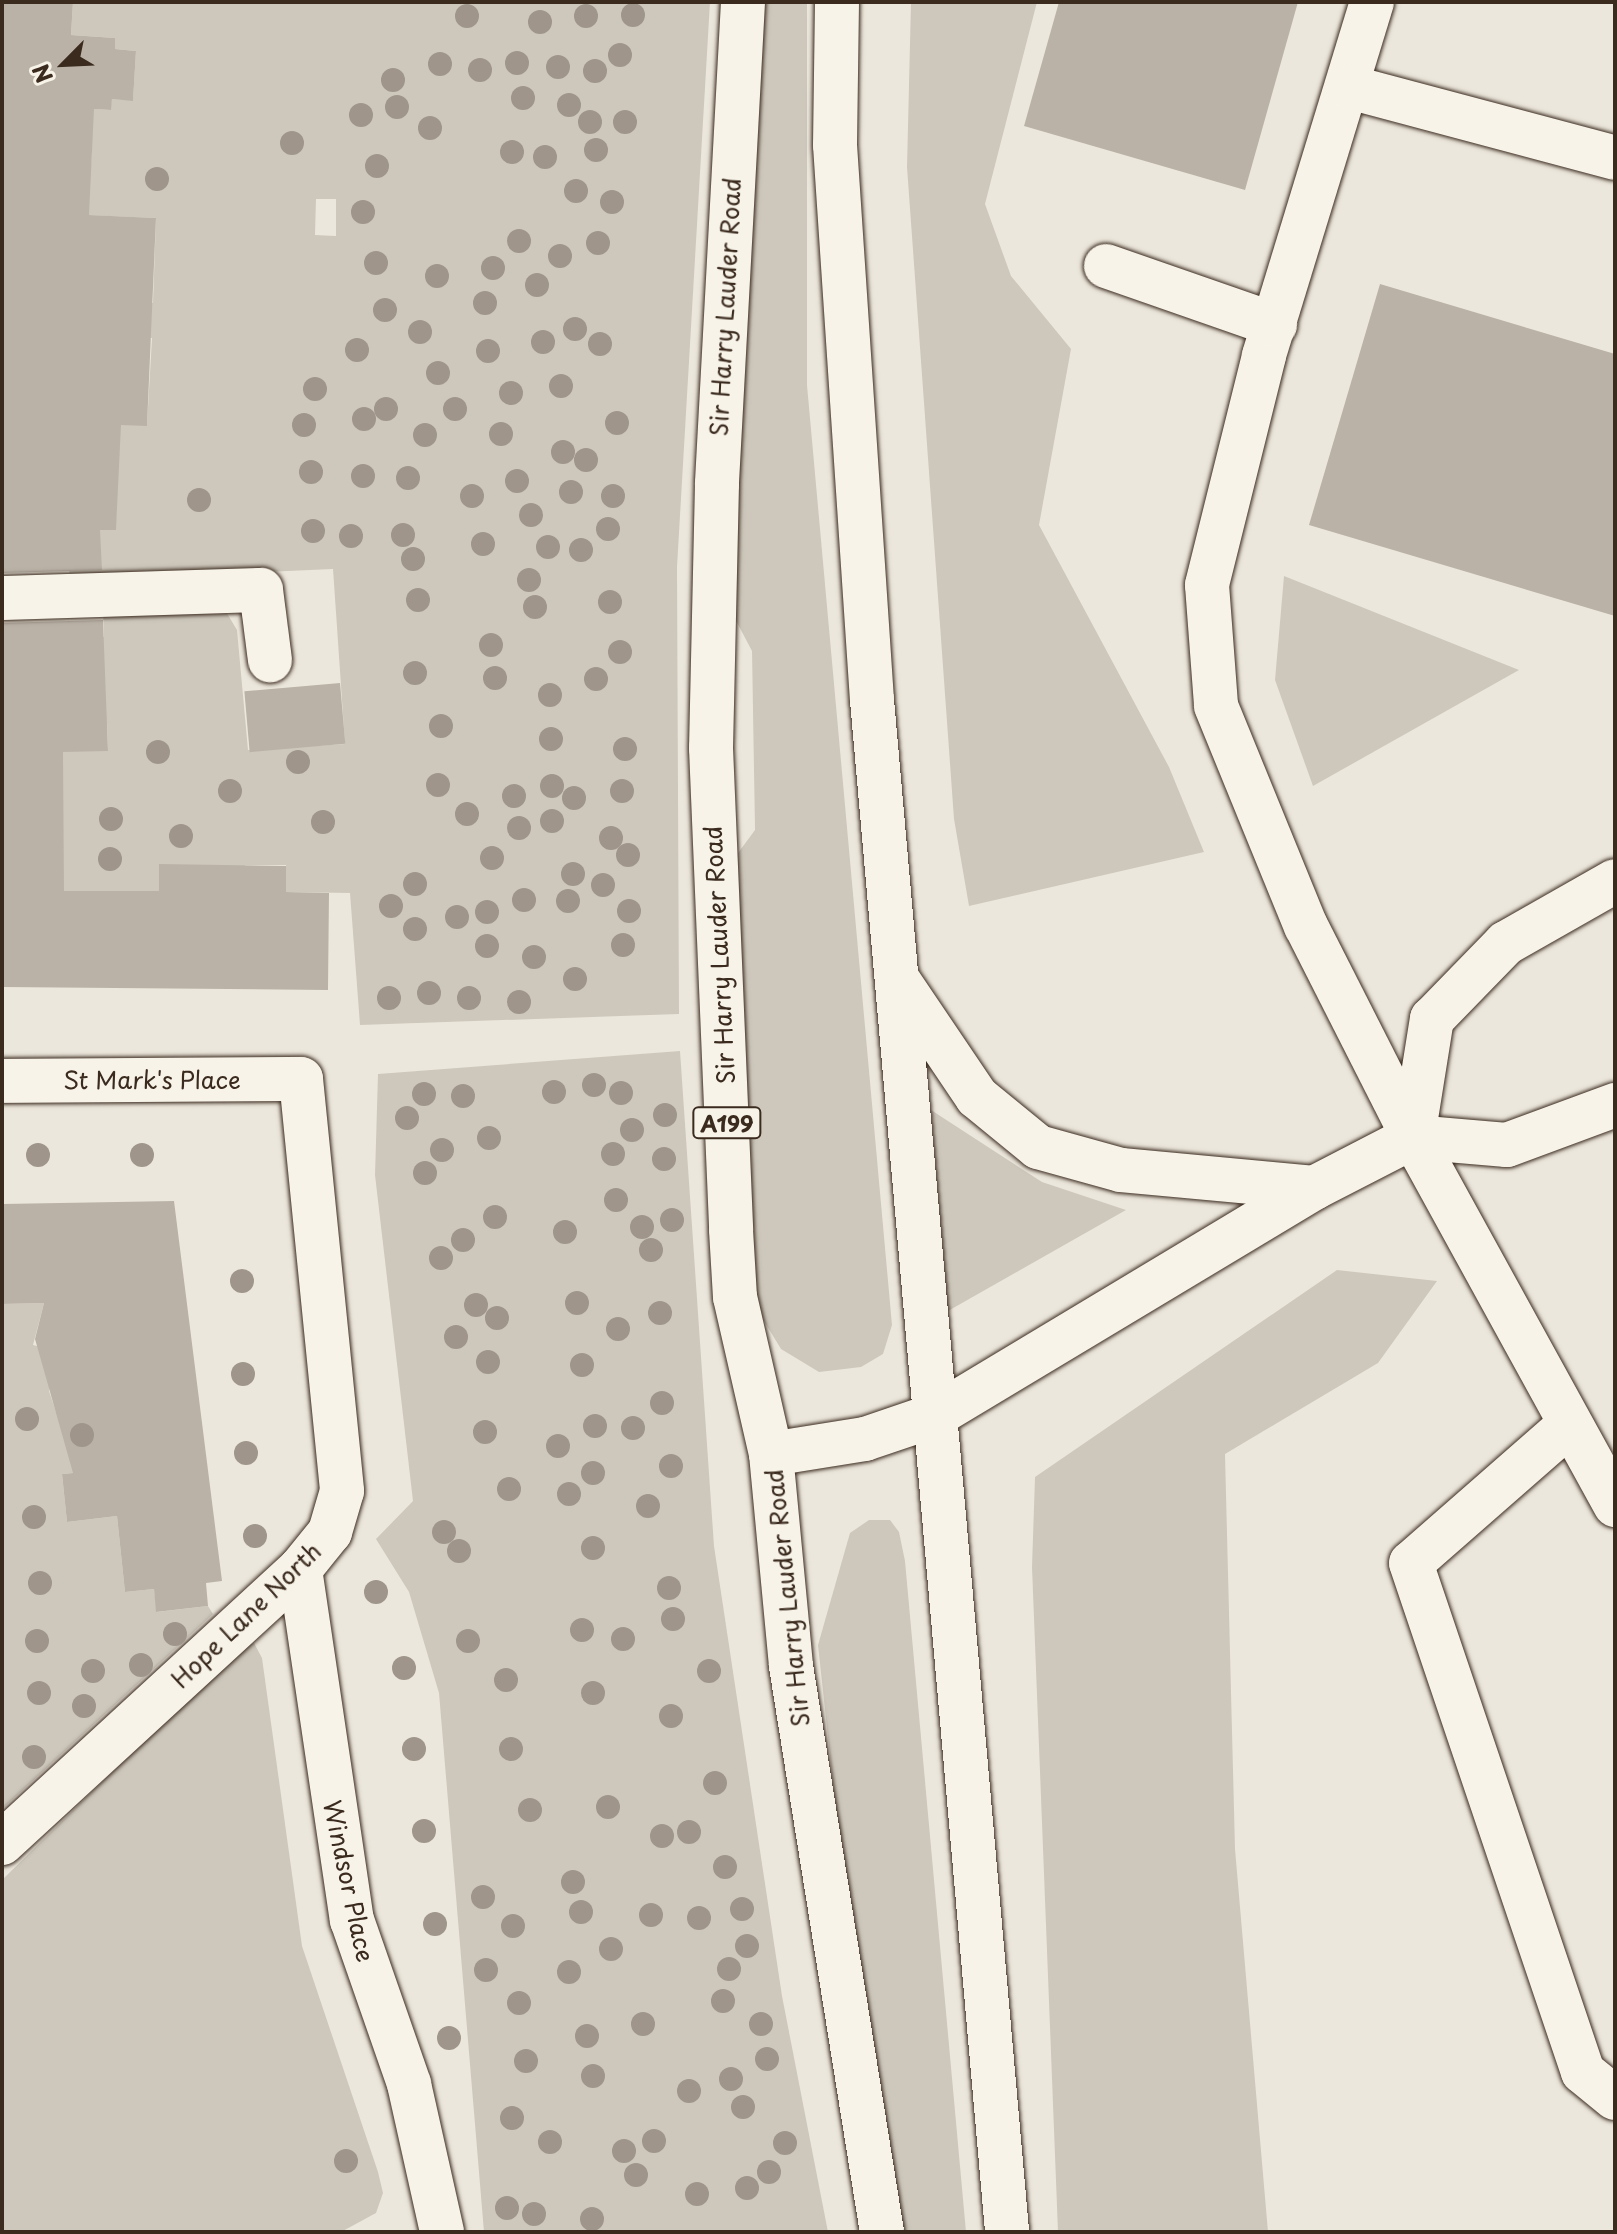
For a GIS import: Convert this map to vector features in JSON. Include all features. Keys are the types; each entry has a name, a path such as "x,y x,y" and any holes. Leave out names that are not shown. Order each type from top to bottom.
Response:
{"main road":[{"name":"Sir Harry Lauder Road","path":"743,2 718,468 711,748 735,1297 771,1454 793,1682 882,2232"},
{"path":"837,2 835,145 848,377 1007,2232"},
{"path":"1372,2 1349,87 1275,325 1207,585 1216,706 1306,926 1413,1137 1615,1505"},
{"path":"1349,87 1615,158"},
{"path":"1106,266 1275,325"},
{"path":"2,598 261,590 270,660"},
{"path":"1413,1137 1432,1019 1506,943 1615,881"},
{"path":"898,980 977,1097 1038,1147 1121,1170 1314,1188"},
{"name":"St Mark's Place","path":"2,1081 301,1079"},
{"name":"Hope Lane North","path":"2,1843 300,1569 330,1532 342,1491 301,1079"},
{"path":"771,1454 865,1439 936,1415 1314,1188 1413,1137 1507,1145 1615,1105"},
{"path":"1570,1424 1411,1563 1583,2072 1615,2098"},
{"name":"Windsor Place","path":"300,1569 352,1920 409,2084 442,2232"}],"shaded area":[{"path":"73,2 710,2 677,567 679,1014 360,1025 350,893 286,892 286,865 245,865 245,892 159,864 159,891 125,892 126,988 112,988 111,938 76,938 2,782 2,753 108,750 107,723 68,723 64,638 104,637 103,609 225,610 237,630 248,750 345,744 333,569 69,581 71,529 115,530 117,505 76,423 147,425 152,338 80,333 81,300 153,303 156,218 85,215 4,160 91,165 92,147 63,145 66,107 110,110 112,99 133,100 136,51 115,49 115,38 71,35","holes":["316,199 336,199 336,236 315,235"]},
{"path":"750,2 807,2 807,385 892,1325 883,1354 861,1367 819,1372 781,1349 742,1285 724,872 755,830 752,651 723,596"},
{"path":"911,2 1037,2 985,204 1011,276 1071,349 1039,525 1169,767 1204,852 969,906 954,819 907,167"},
{"path":"1284,576 1519,670 1313,786 1275,680"},
{"path":"680,1051 714,1546 782,1996 828,2232 484,2232 439,1693 409,1592 376,1539 413,1501 375,1175 378,1074"},
{"path":"931,1110 1042,1182 1126,1210 948,1311"},
{"path":"1337,1270 1437,1281 1378,1363 1225,1454 1235,1849 1268,2232 1058,2232 1032,1567 1035,1477"},
{"path":"44,1303 33,1345 53,1350 49,1391 56,1412 111,1469 62,1474 67,1522 117,1516 125,1592 154,1589 157,1612 208,1606 213,1614 2,1809 2,1304"},
{"path":"869,1520 890,1520 899,1532 905,1561 966,2232 901,2232 840,1847 818,1645 850,1533"},
{"path":"254,1643 262,1658 302,1946 378,2172 383,2193 376,2213 341,2232 2,2232 2,1880 238,1649"}],"building":[{"path":"2,2 73,2 71,35 115,38 115,49 136,51 133,101 112,99 111,110 94,109 89,215 156,218 147,426 121,425 116,530 100,530 102,570 2,573"},
{"path":"1059,2 1298,2 1245,190 1024,126"},
{"path":"1380,284 1615,354 1615,616 1309,525"},
{"path":"103,620 108,751 63,752 64,891 159,891 159,864 286,866 286,892 329,893 328,990 2,987 2,623"},
{"path":"340,683 345,744 250,752 244,691"},
{"path":"174,1201 222,1581 206,1583 208,1606 156,1612 154,1589 125,1592 117,1516 67,1522 62,1474 73,1473 35,1339 44,1303 2,1304 2,1204"}]}
